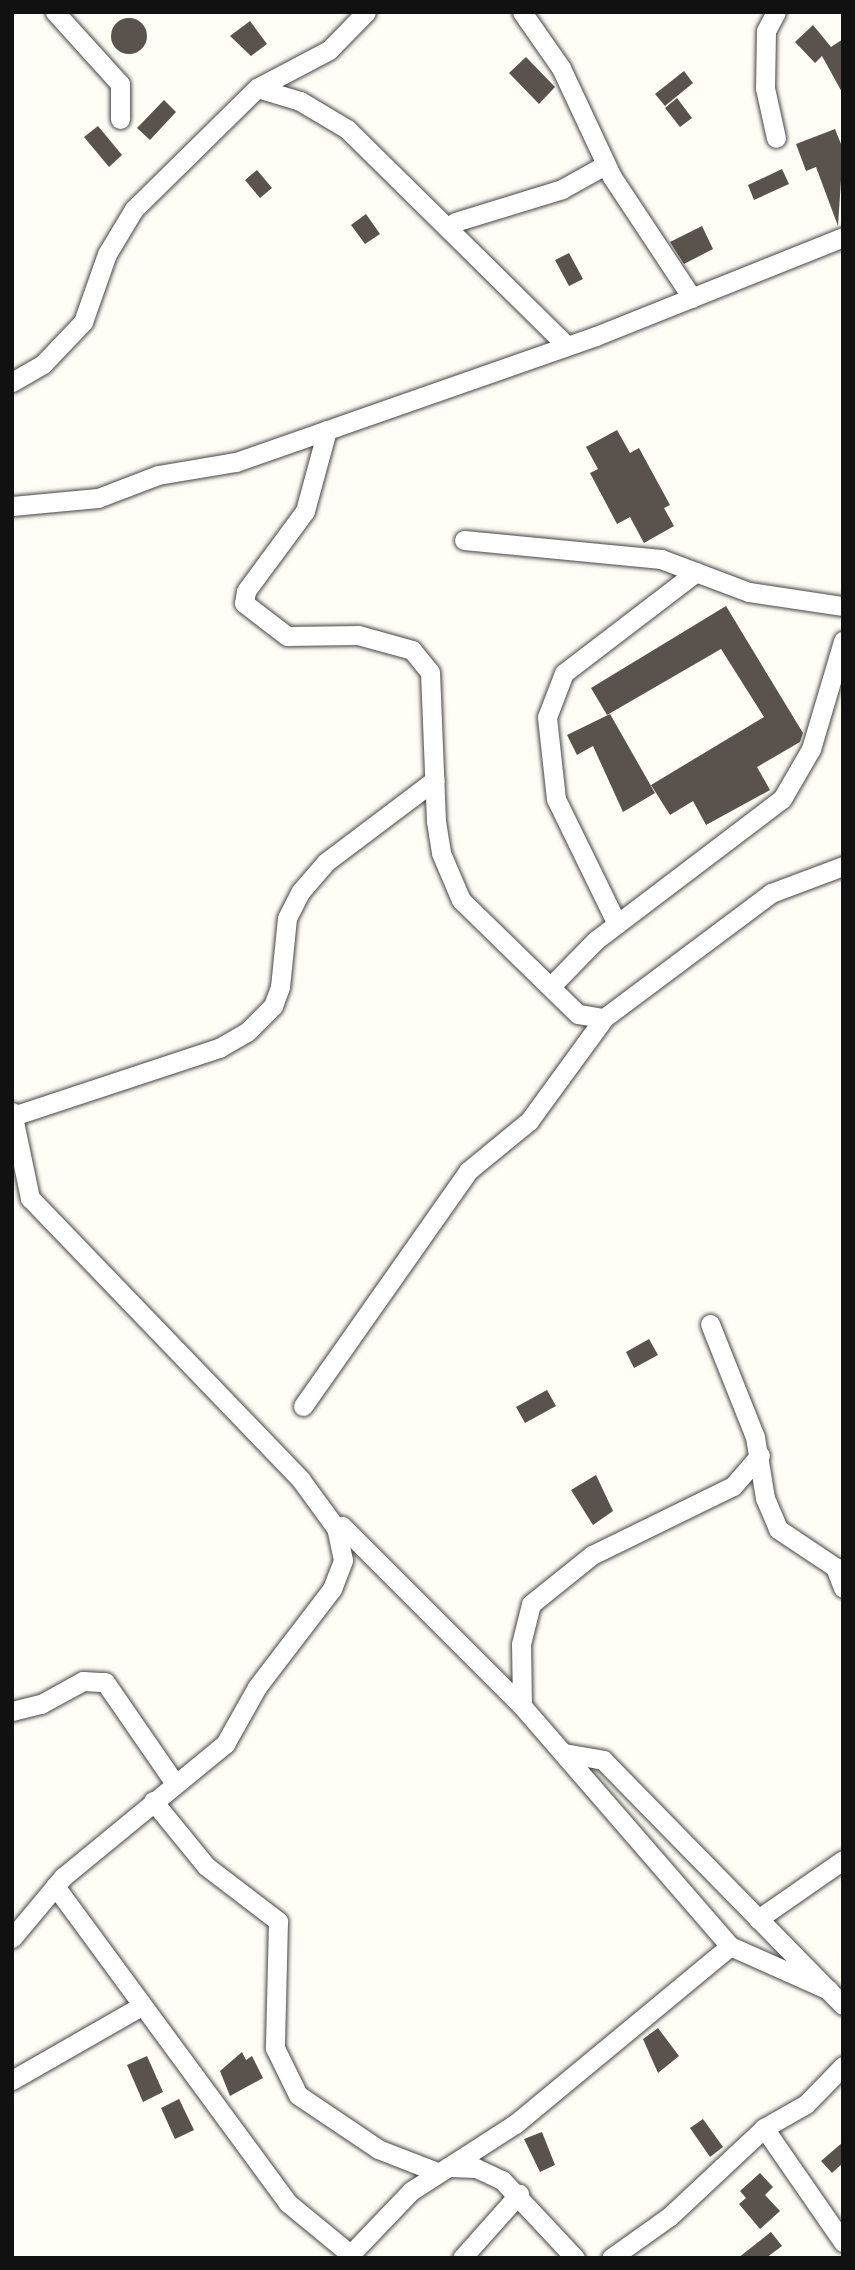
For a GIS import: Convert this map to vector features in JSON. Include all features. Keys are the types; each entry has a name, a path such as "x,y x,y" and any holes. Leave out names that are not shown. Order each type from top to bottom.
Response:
{"street":[{"path":"55,12 120,85 120,119"},
{"path":"12,382 43,364 83,322 107,254 134,209 257,88 329,50 366,12"},
{"path":"522,12 561,68 605,165 692,298"},
{"path":"776,12 766,32 765,88 776,138"},
{"path":"257,88 300,101 348,129 566,345"},
{"path":"455,222 562,190 605,165"},
{"path":"18,502 99,498 327,430 692,298 843,237"},
{"path":"327,430 305,511 246,591 244,603 287,636 358,635 412,650 430,673 441,853 461,900 554,984 578,1014 604,1018"},
{"path":"464,540 614,551 696,572 776,598 843,606"},
{"path":"617,924 556,799 547,717 564,673 696,572"},
{"path":"554,984 617,924 782,799 811,749 843,642"},
{"path":"12,1938 55,1886 174,1782 225,1744 257,1687 326,1598 343,1560 336,1528 301,1480 30,1198 12,1114 219,1048 247,1032 272,1006 280,987 287,918 301,891 326,862 435,780"},
{"path":"303,1406 468,1171 529,1121 604,1018 771,893 843,866"},
{"path":"710,1324 760,1455 765,1498 778,1529 835,1567 843,1588"},
{"path":"522,1706 521,1643 531,1604 592,1555 733,1486 760,1455"},
{"path":"336,1528 342,1526 522,1706 730,1946 829,1990"},
{"path":"12,1710 41,1704 83,1681 105,1682 174,1782"},
{"path":"564,1753 603,1760 843,2005"},
{"path":"153,1801 206,1866 278,1921 275,2048 298,2095 387,2154 442,2170 491,2174 519,2194 575,2258"},
{"path":"758,1919 843,1860"},
{"path":"55,1886 288,2203 348,2256 442,2170 515,2124 730,1946"},
{"path":"12,2080 141,2006"},
{"path":"611,2258 670,2216 764,2129 806,2104 843,2066"},
{"path":"764,2129 843,2242"},
{"path":"462,2258 519,2194"}],"building":[{"path":"129,18 141,24 147,36 141,48 129,54 117,48 111,36 117,24"},
{"path":"250,21 267,44 251,56 230,36"},
{"path":"813,25 831,47 843,39 843,94 822,56 815,63 795,42"},
{"path":"526,57 555,87 539,104 509,73"},
{"path":"684,71 693,83 665,106 655,94"},
{"path":"677,98 692,118 680,127 665,108"},
{"path":"164,100 176,112 150,140 137,128"},
{"path":"98,126 122,155 109,167 84,137"},
{"path":"835,129 843,149 838,226 816,167 806,171 796,144"},
{"path":"782,169 789,184 754,200 748,185"},
{"path":"257,170 272,188 260,198 245,180"},
{"path":"366,214 380,234 365,244 351,225"},
{"path":"702,226 713,249 684,264 670,242"},
{"path":"569,253 583,279 569,286 555,260"},
{"path":"617,430 630,453 639,448 670,505 664,508 674,526 644,543 630,517 617,524 590,473 598,469 586,447"},
{"path":"726,606 803,733 800,742 757,767 770,790 706,825 693,801 670,815 651,785 764,717 721,649 607,715 591,688"},
{"path":"610,714 655,793 623,812 593,746 577,755 567,735"},
{"path":"649,1339 658,1355 634,1368 626,1352"},
{"path":"547,1390 556,1406 525,1423 516,1407"},
{"path":"596,1475 613,1511 593,1525 571,1490"},
{"path":"658,2028 679,2056 658,2073 643,2039"},
{"path":"242,2052 246,2060 252,2056 263,2078 230,2096 220,2071"},
{"path":"147,2056 163,2092 143,2102 127,2065"},
{"path":"179,2099 194,2130 175,2139 161,2108"},
{"path":"703,2119 723,2147 710,2157 690,2128"},
{"path":"542,2132 555,2165 540,2172 524,2139"},
{"path":"843,2142 843,2163 832,2173 821,2161"},
{"path":"760,2173 773,2187 765,2195 780,2211 760,2229 739,2204 746,2198 740,2191"},
{"path":"771,2232 782,2246 766,2258 738,2258"}]}
